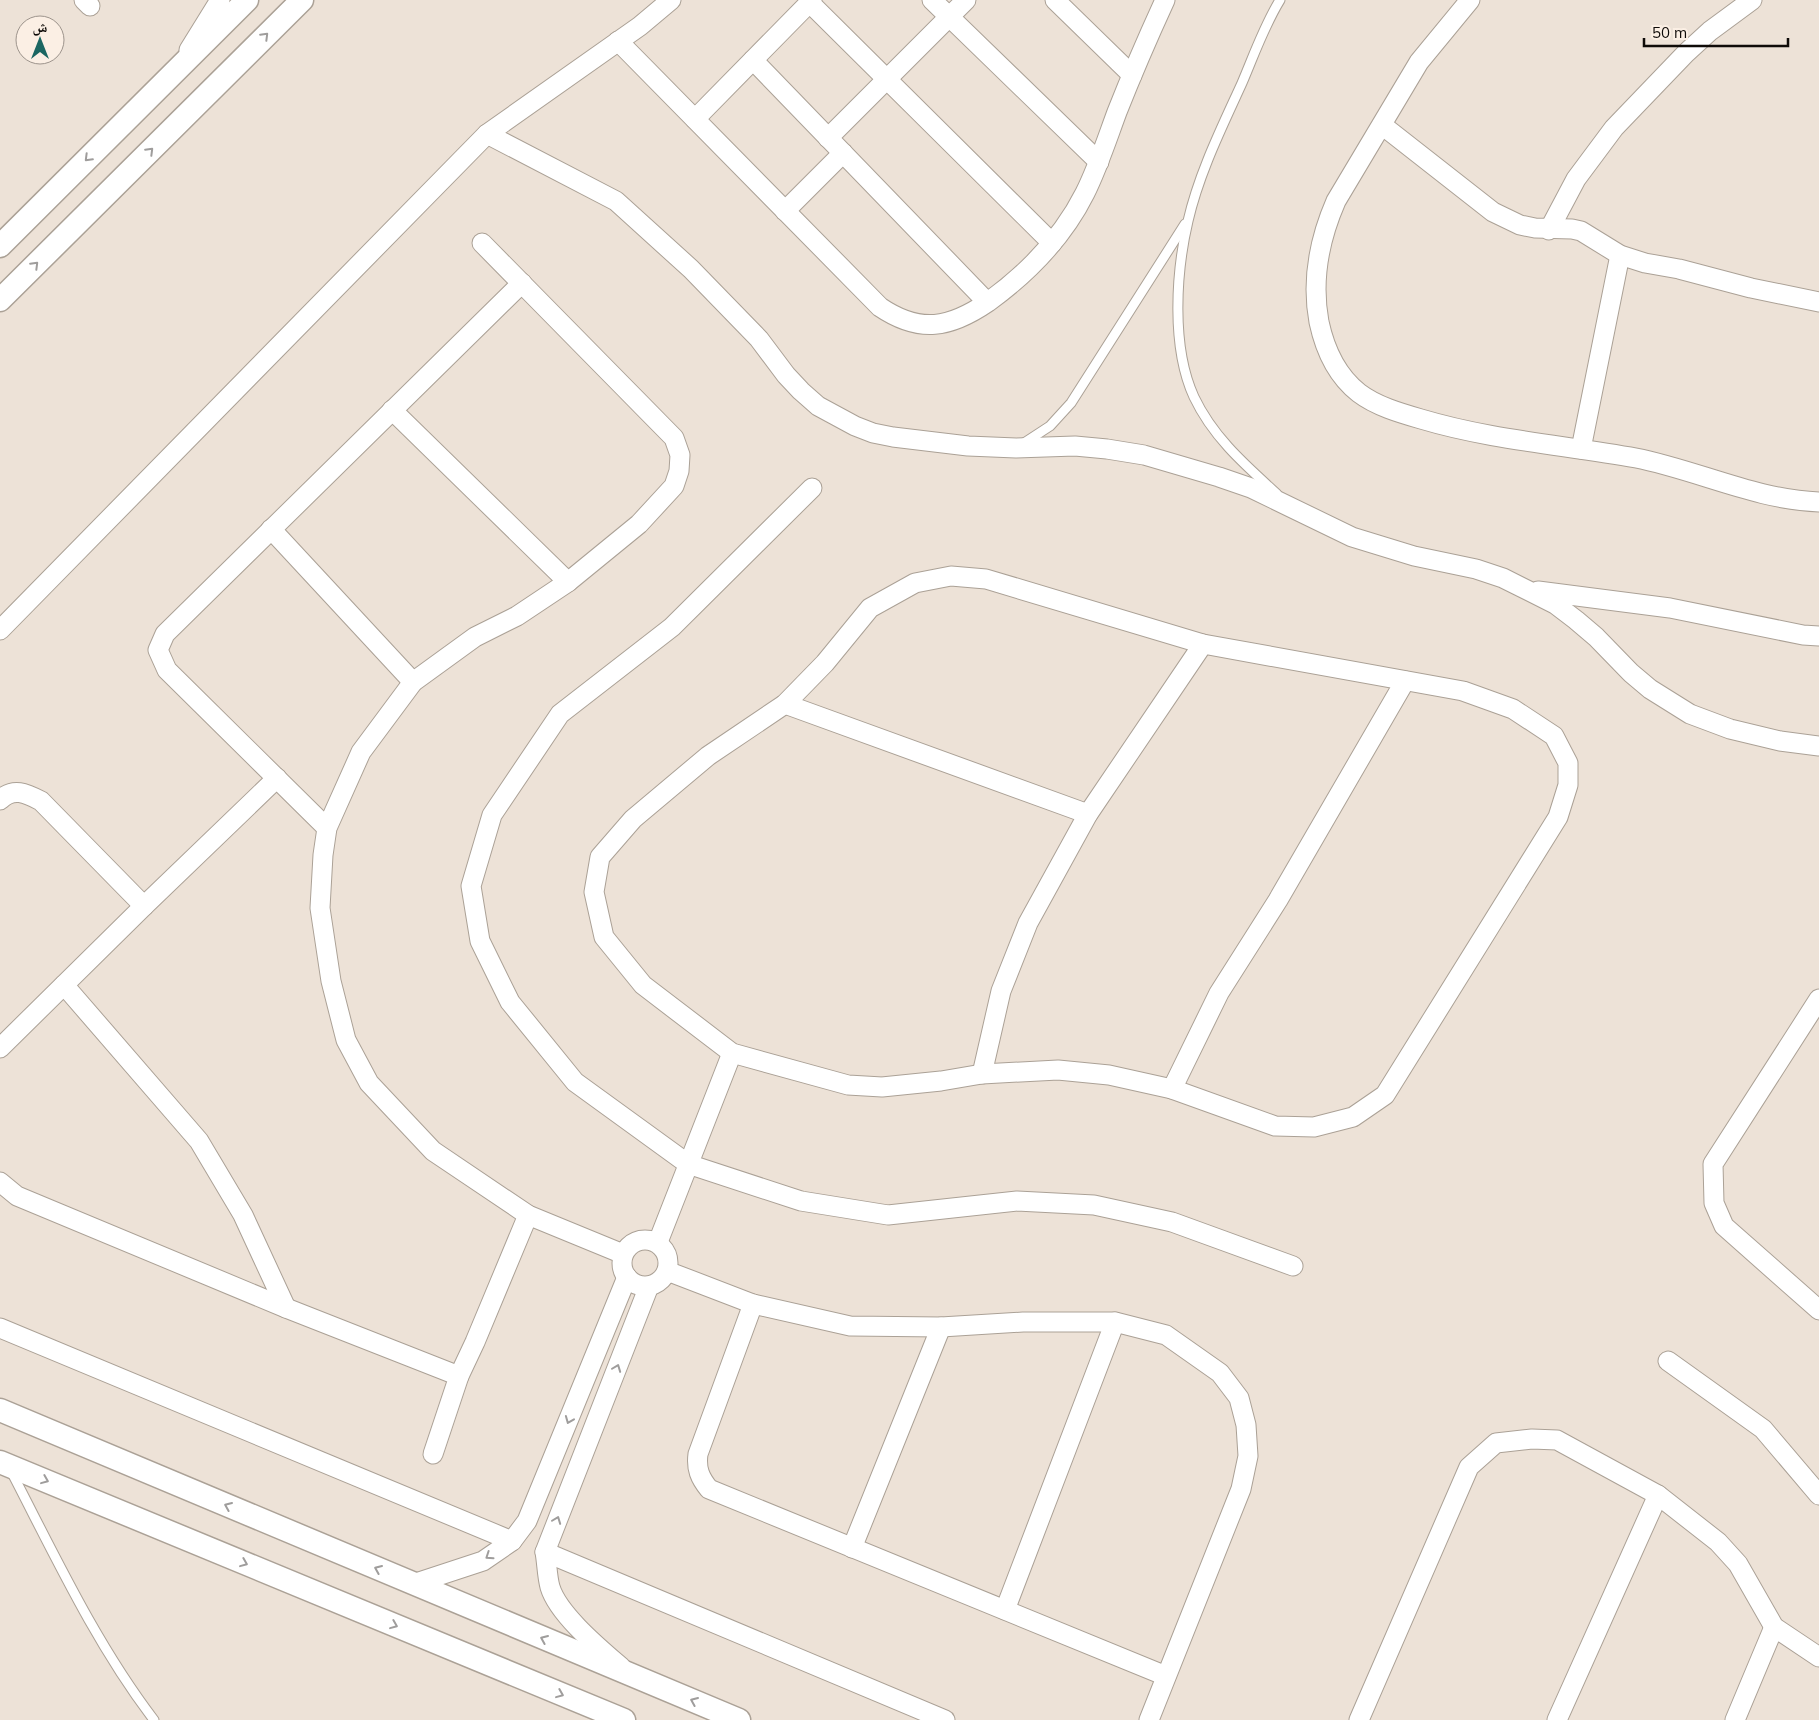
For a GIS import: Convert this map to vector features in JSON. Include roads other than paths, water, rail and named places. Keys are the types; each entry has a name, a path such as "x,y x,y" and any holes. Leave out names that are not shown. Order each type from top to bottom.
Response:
{"street":[{"path":"175,72 220,0"},
{"path":"0,246 247,0"},
{"path":"0,300 302,0"},
{"path":"0,630 486,134 618,41 671,0"},
{"path":"932,0 1098,162"},
{"path":"828,138 966,0"},
{"path":"1056,0 1132,75"},
{"path":"618,41 875,302 904,320 932,325 958,320 971,314 1028,269 1052,243 1077,207 1098,162 1132,75 1165,0"},
{"path":"1470,0 1419,62 1336,201 1327,221 1316,265 1315,288 1317,311 1326,348 1339,373 1358,392 1370,400 1402,414 1497,437 1642,459 1783,498 1819,502"},
{"path":"1549,230 1576,180 1614,128 1710,31 1752,0"},
{"path":"695,119 811,1 1052,243"},
{"path":"753,60 987,302"},
{"path":"1382,124 1493,212 1520,225 1549,230 1572,229 1581,231 1620,255 1645,263 1819,302"},
{"path":"486,134 616,201 690,269 759,339 786,375 801,391 836,418 873,433 893,437 968,446 1016,448 1075,446 1144,455 1219,477 1250,488 1352,537 1414,556 1476,569 1530,590 1555,604 1576,620 1650,689 1690,714 1737,731 1780,741 1819,746"},
{"path":"785,211 842,153"},
{"path":"482,243 674,438 680,455 679,471 674,486 639,524 568,582 517,616 475,637 413,682 360,752 327,828 323,855 320,908 331,981 346,1040 369,1084 433,1150 528,1215 624,1254"},
{"path":"1580,449 1620,255"},
{"path":"327,828 167,670 158,650 165,634 522,283"},
{"path":"392,410 568,582"},
{"path":"812,488 672,627 560,714 492,815 472,886 480,941 510,1002 575,1082 688,1164 801,1201 888,1215 1017,1201 1094,1204 1172,1222 1293,1266"},
{"path":"271,529 413,682"},
{"path":"951,576 986,579 1203,644 1464,691 1513,709 1554,736 1568,763 1568,785 1558,817 1385,1095 1353,1116 1314,1127 1275,1126 1172,1089 1109,1075 1058,1070 982,1074 941,1081 882,1087 848,1085 732,1053 643,985 604,937 594,892 600,857 633,819 708,756 785,704 825,663 870,608 915,583 951,576"},
{"path":"1530,590 1670,608 1819,636"},
{"path":"982,1074 1001,991 1028,923 1088,814 1203,644"},
{"path":"1172,1089 1219,993 1278,900 1404,681"},
{"path":"785,704 1088,814"},
{"path":"0,1048 277,778"},
{"path":"0,800 5,795 15,792 27,794 41,801 144,906"},
{"path":"64,985 199,1141 243,1215 286,1308"},
{"path":"1819,999 1713,1164 1714,1203 1724,1226 1819,1310"},
{"path":"658,1242 732,1053"},
{"path":"0,1182 17,1196 286,1308 459,1376"},
{"path":"433,1454 459,1376 528,1215"},
{"path":"650,1240 658,1242 668,1255 669,1263 663,1278 649,1286 633,1283 623,1270 622,1262 628,1247 634,1242 650,1240"},
{"path":"667,1271 753,1304 850,1326 941,1327 1023,1322 1115,1322 1166,1335 1220,1373 1239,1398 1246,1425 1248,1456 1241,1489 1149,1720"},
{"path":"412,1584 483,1561 512,1541 527,1521 627,1277"},
{"path":"629,1674 592,1642 565,1614 550,1588 545,1552 649,1286"},
{"path":"753,1304 698,1454 697,1462 700,1478 709,1489 1166,1676"},
{"path":"1006,1610 1115,1322"},
{"path":"852,1548 941,1327"},
{"path":"0,1328 512,1541"},
{"path":"1668,1361 1763,1429 1819,1495"},
{"path":"0,1410 739,1720"},
{"path":"1359,1720 1469,1467 1496,1443 1532,1439 1557,1440 1658,1495 1718,1542 1738,1564 1774,1626 1819,1657"},
{"path":"4,1463 624,1720"},
{"path":"1557,1720 1658,1495"},
{"path":"545,1552 945,1720"},
{"path":"1735,1720 1774,1626"}],"lane":[{"path":"1280,0 1259,41 1212,151 1188,220 1183,254 1178,319 1185,368 1193,395 1203,415 1230,451 1296,510"},
{"path":"1016,448 1050,426 1071,403 1188,220"},
{"path":"4,1463 89,1621 141,1704 154,1720"}]}
